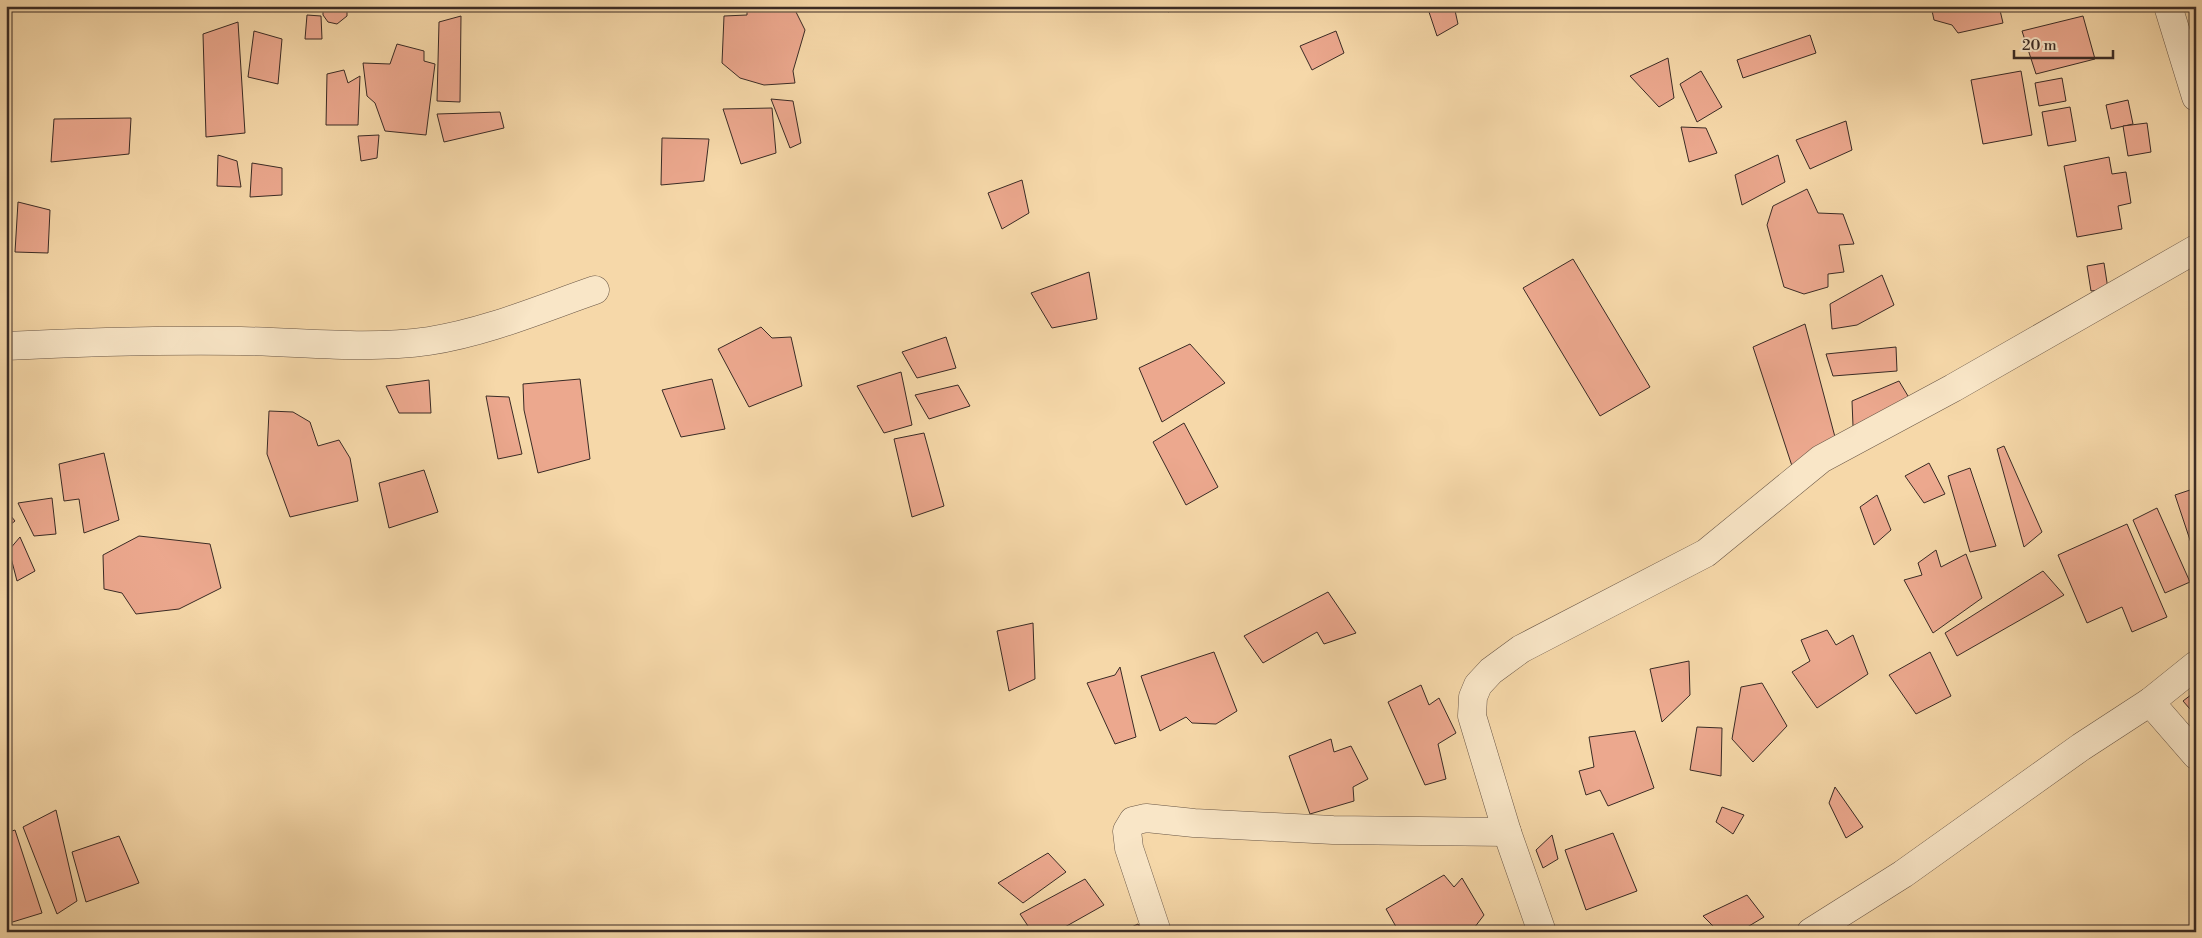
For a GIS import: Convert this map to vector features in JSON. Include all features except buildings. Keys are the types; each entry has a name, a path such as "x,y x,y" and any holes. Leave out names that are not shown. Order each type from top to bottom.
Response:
{"street":[{"path":"2168,6 2196,97"},
{"path":"1542,932 1507,832 1472,716 1473,697 1478,685 1491,671 1521,649 1706,553 1821,459 1953,388 2196,249"},
{"path":"6,346 85,342 241,341 358,346 428,341 476,332 595,290"},
{"path":"1810,932 1903,874 2081,747 2150,702 2196,665"},
{"path":"2150,702 2196,755"},
{"path":"1158,932 1128,848 1127,831 1133,821 1146,818 1194,823 1333,830 1507,832"}]}
